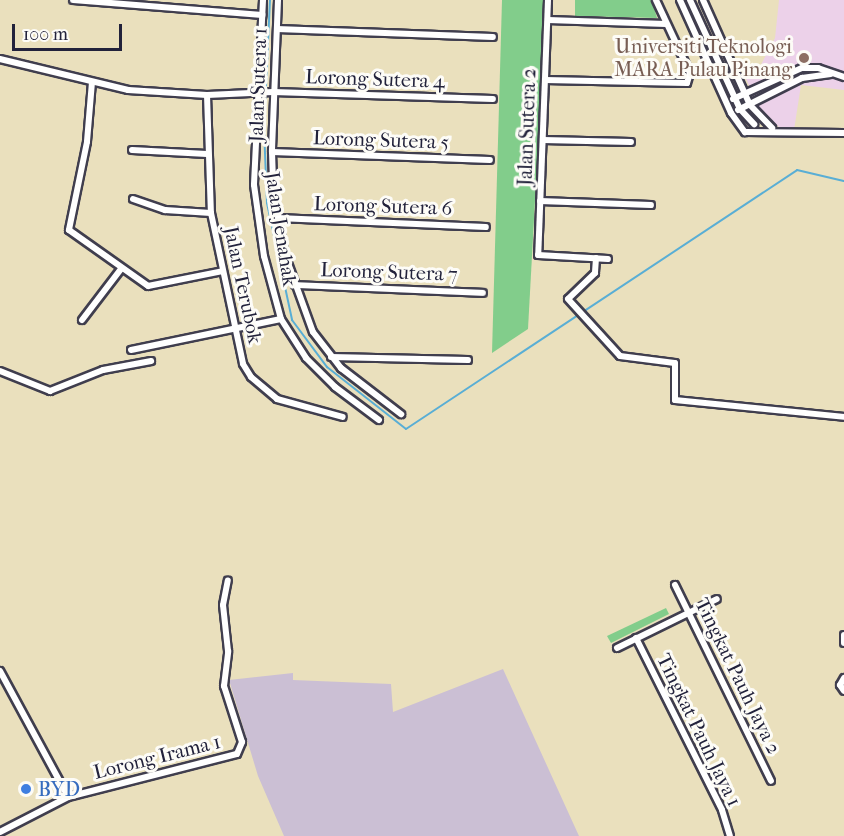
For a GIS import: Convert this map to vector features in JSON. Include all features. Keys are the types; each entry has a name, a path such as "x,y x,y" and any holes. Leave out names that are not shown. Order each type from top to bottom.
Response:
{"street":[{"path":"73,0 262,15"},
{"path":"179,0 179,9"},
{"name":"Jalan Jenahak","path":"263,0 254,185 264,256 280,319 306,358 335,387 379,420"},
{"name":"Jalan Sutera 1","path":"278,0 272,152 278,218 295,285 313,332 331,357 401,414"},
{"name":"Jalan Sutera 2","path":"548,0 538,255 596,258"},
{"path":"545,80 679,84 690,78 656,0"},
{"path":"680,0 731,113 750,134 844,133"},
{"path":"690,0 740,109 754,124"},
{"path":"703,0 750,105 772,128"},
{"path":"548,20 666,24"},
{"path":"277,29 493,37"},
{"name":"Lorong Sutera 4","path":"0,58 128,90 207,95 273,92 493,99"},
{"path":"726,102 802,68 818,68 844,77"},
{"path":"731,113 802,78 831,74"},
{"path":"92,81 87,142 69,230 141,284 157,286 223,271"},
{"name":"Jalan Terubok","path":"207,95 207,154 211,213 243,364 271,395 343,417"},
{"path":"543,140 631,142"},
{"path":"132,150 207,154"},
{"name":"Lorong Sutera 5","path":"272,152 490,160"},
{"path":"133,199 165,210 211,213"},
{"path":"540,201 651,205"},
{"name":"Lorong Sutera 6","path":"278,218 486,227"},
{"path":"608,259 596,258 595,273 569,296 570,301 620,356 675,363 675,400 681,403 844,417"},
{"path":"82,320 121,269"},
{"name":"Lorong Sutera 7","path":"295,285 483,293"},
{"path":"131,350 280,319"},
{"path":"331,357 468,360"},
{"path":"0,371 50,391 110,368 151,361"},
{"name":"Lorong Irama 1","path":"0,832 68,797 237,754 242,742 224,686 227,664 223,605 228,580"},
{"name":"Tingkat Pauh Jaya 2","path":"675,585 771,781"},
{"path":"617,648 717,599"},
{"path":"844,635 844,643"},
{"name":"Tingkat Pauh Jaya 1","path":"636,639 722,810 730,836"},
{"path":"0,671 68,797"},
{"path":"844,678 840,685 844,691"}],"shaded area":[{"name":"Universiti Teknologi MARA Pulau Pinang","path":"779,0 844,0 844,90 801,85 794,130 782,130 759,108 746,79 754,78 775,38"},
{"path":"503,669 579,836 284,836 258,776 229,680 293,673 293,680 391,684 393,712"}],"green space":[{"path":"502,0 546,0 528,329 492,353"},
{"path":"575,0 652,0 657,18 575,16"},
{"path":"666,608 669,614 611,643 607,636"}],"waterway":[{"path":"270,0 264,128 267,203 292,320 327,367 406,429 797,170 844,181"}],"place":[{"name":"Universiti Teknologi MARA Pulau Pinang","path":"804,58"},
{"name":"BYD","path":"26,789"}]}
